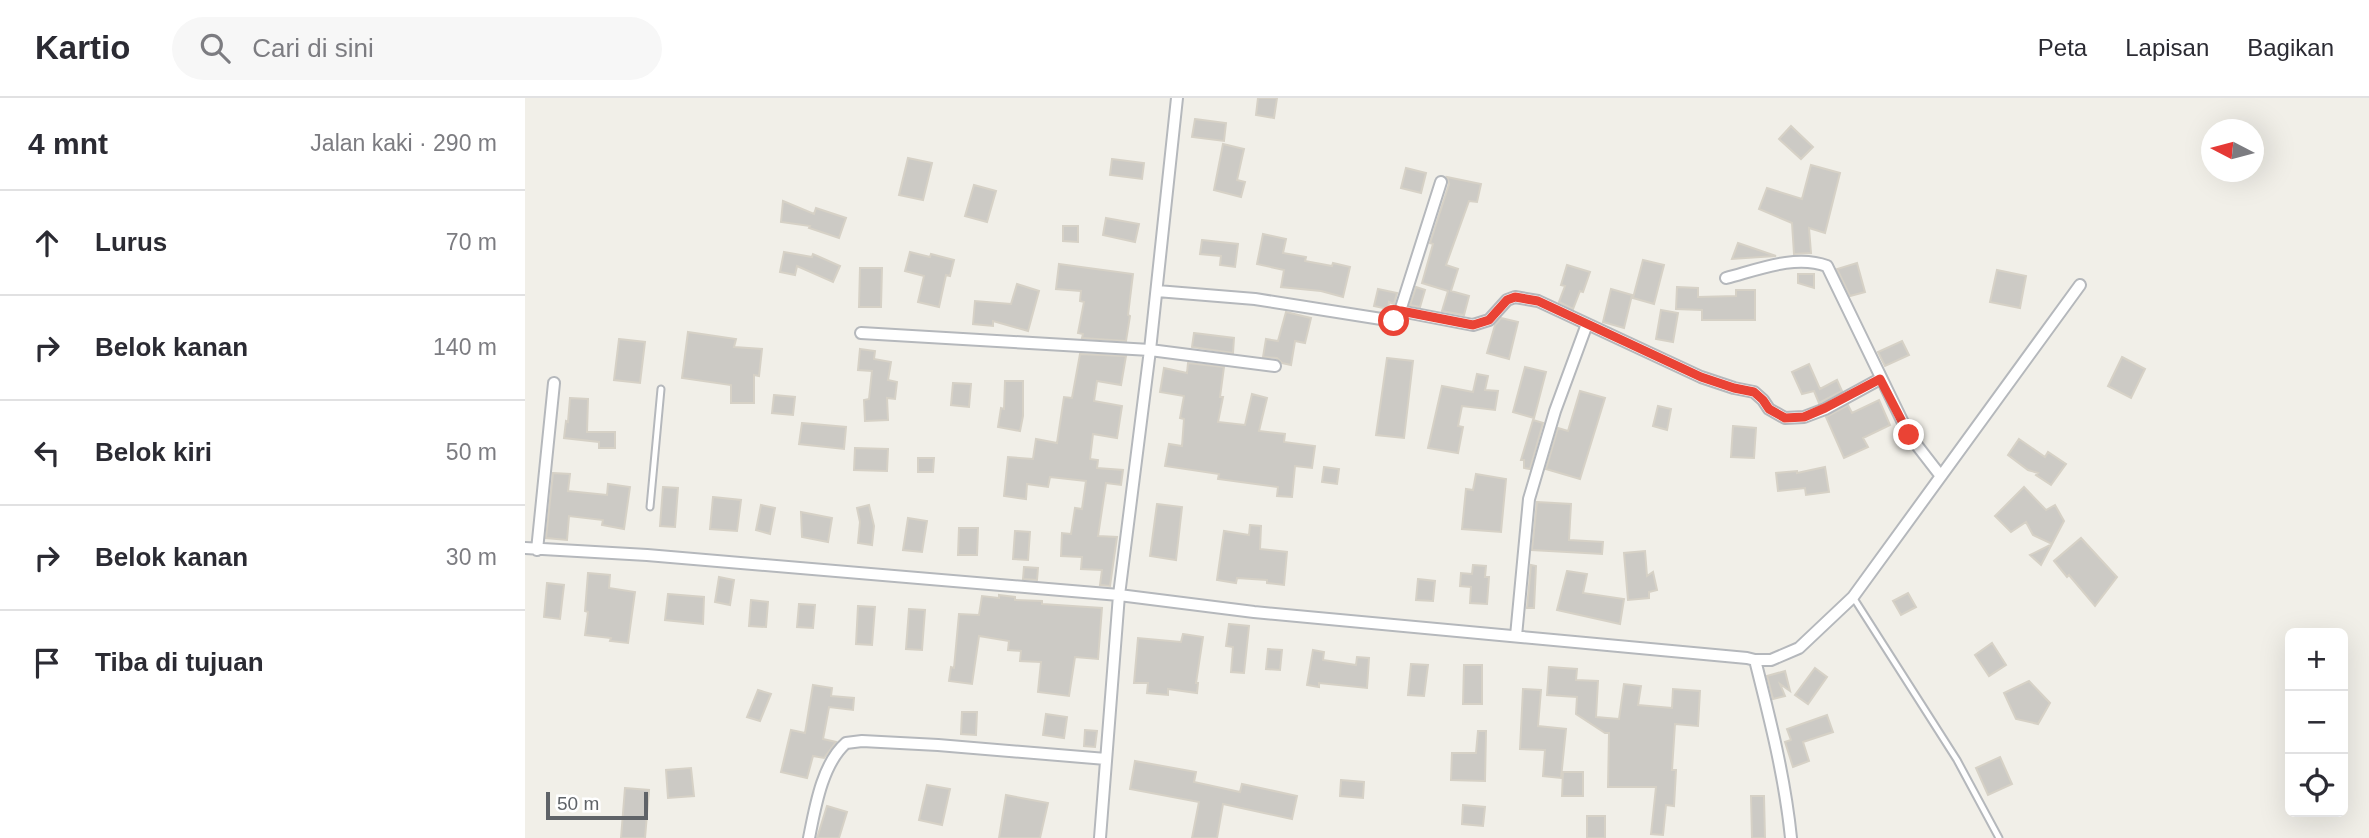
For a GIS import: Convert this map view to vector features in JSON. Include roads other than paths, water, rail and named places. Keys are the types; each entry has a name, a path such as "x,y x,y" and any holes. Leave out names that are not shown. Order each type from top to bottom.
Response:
{"street":[{"path":"1100,838 1119,595 1157,291 1177,98"},
{"path":"1157,291 1255,299 1394,321 1401,311 1441,182"},
{"path":"1726,278 1797,262 1816,262 1827,266 1909,435 1940,475"},
{"path":"525,548 647,551 1771,660 1798,648 1853,597 2080,285"},
{"path":"1401,311 1473,325 1489,320 1507,300 1515,297 1538,301 1701,377 1754,392 1769,409 1785,418 1804,417 1880,379"},
{"path":"1516,636 1529,499 1555,411 1587,324"},
{"path":"861,333 1150,350 1275,366"},
{"path":"537,550 554,383"},
{"path":"1755,660 1778,753 1791,838"},
{"path":"809,838 823,784 832,761 846,743 862,741 926,744 1106,760"}],"lane":[{"path":"650,507 661,389"},
{"path":"1853,597 1957,760 1999,838"}]}
